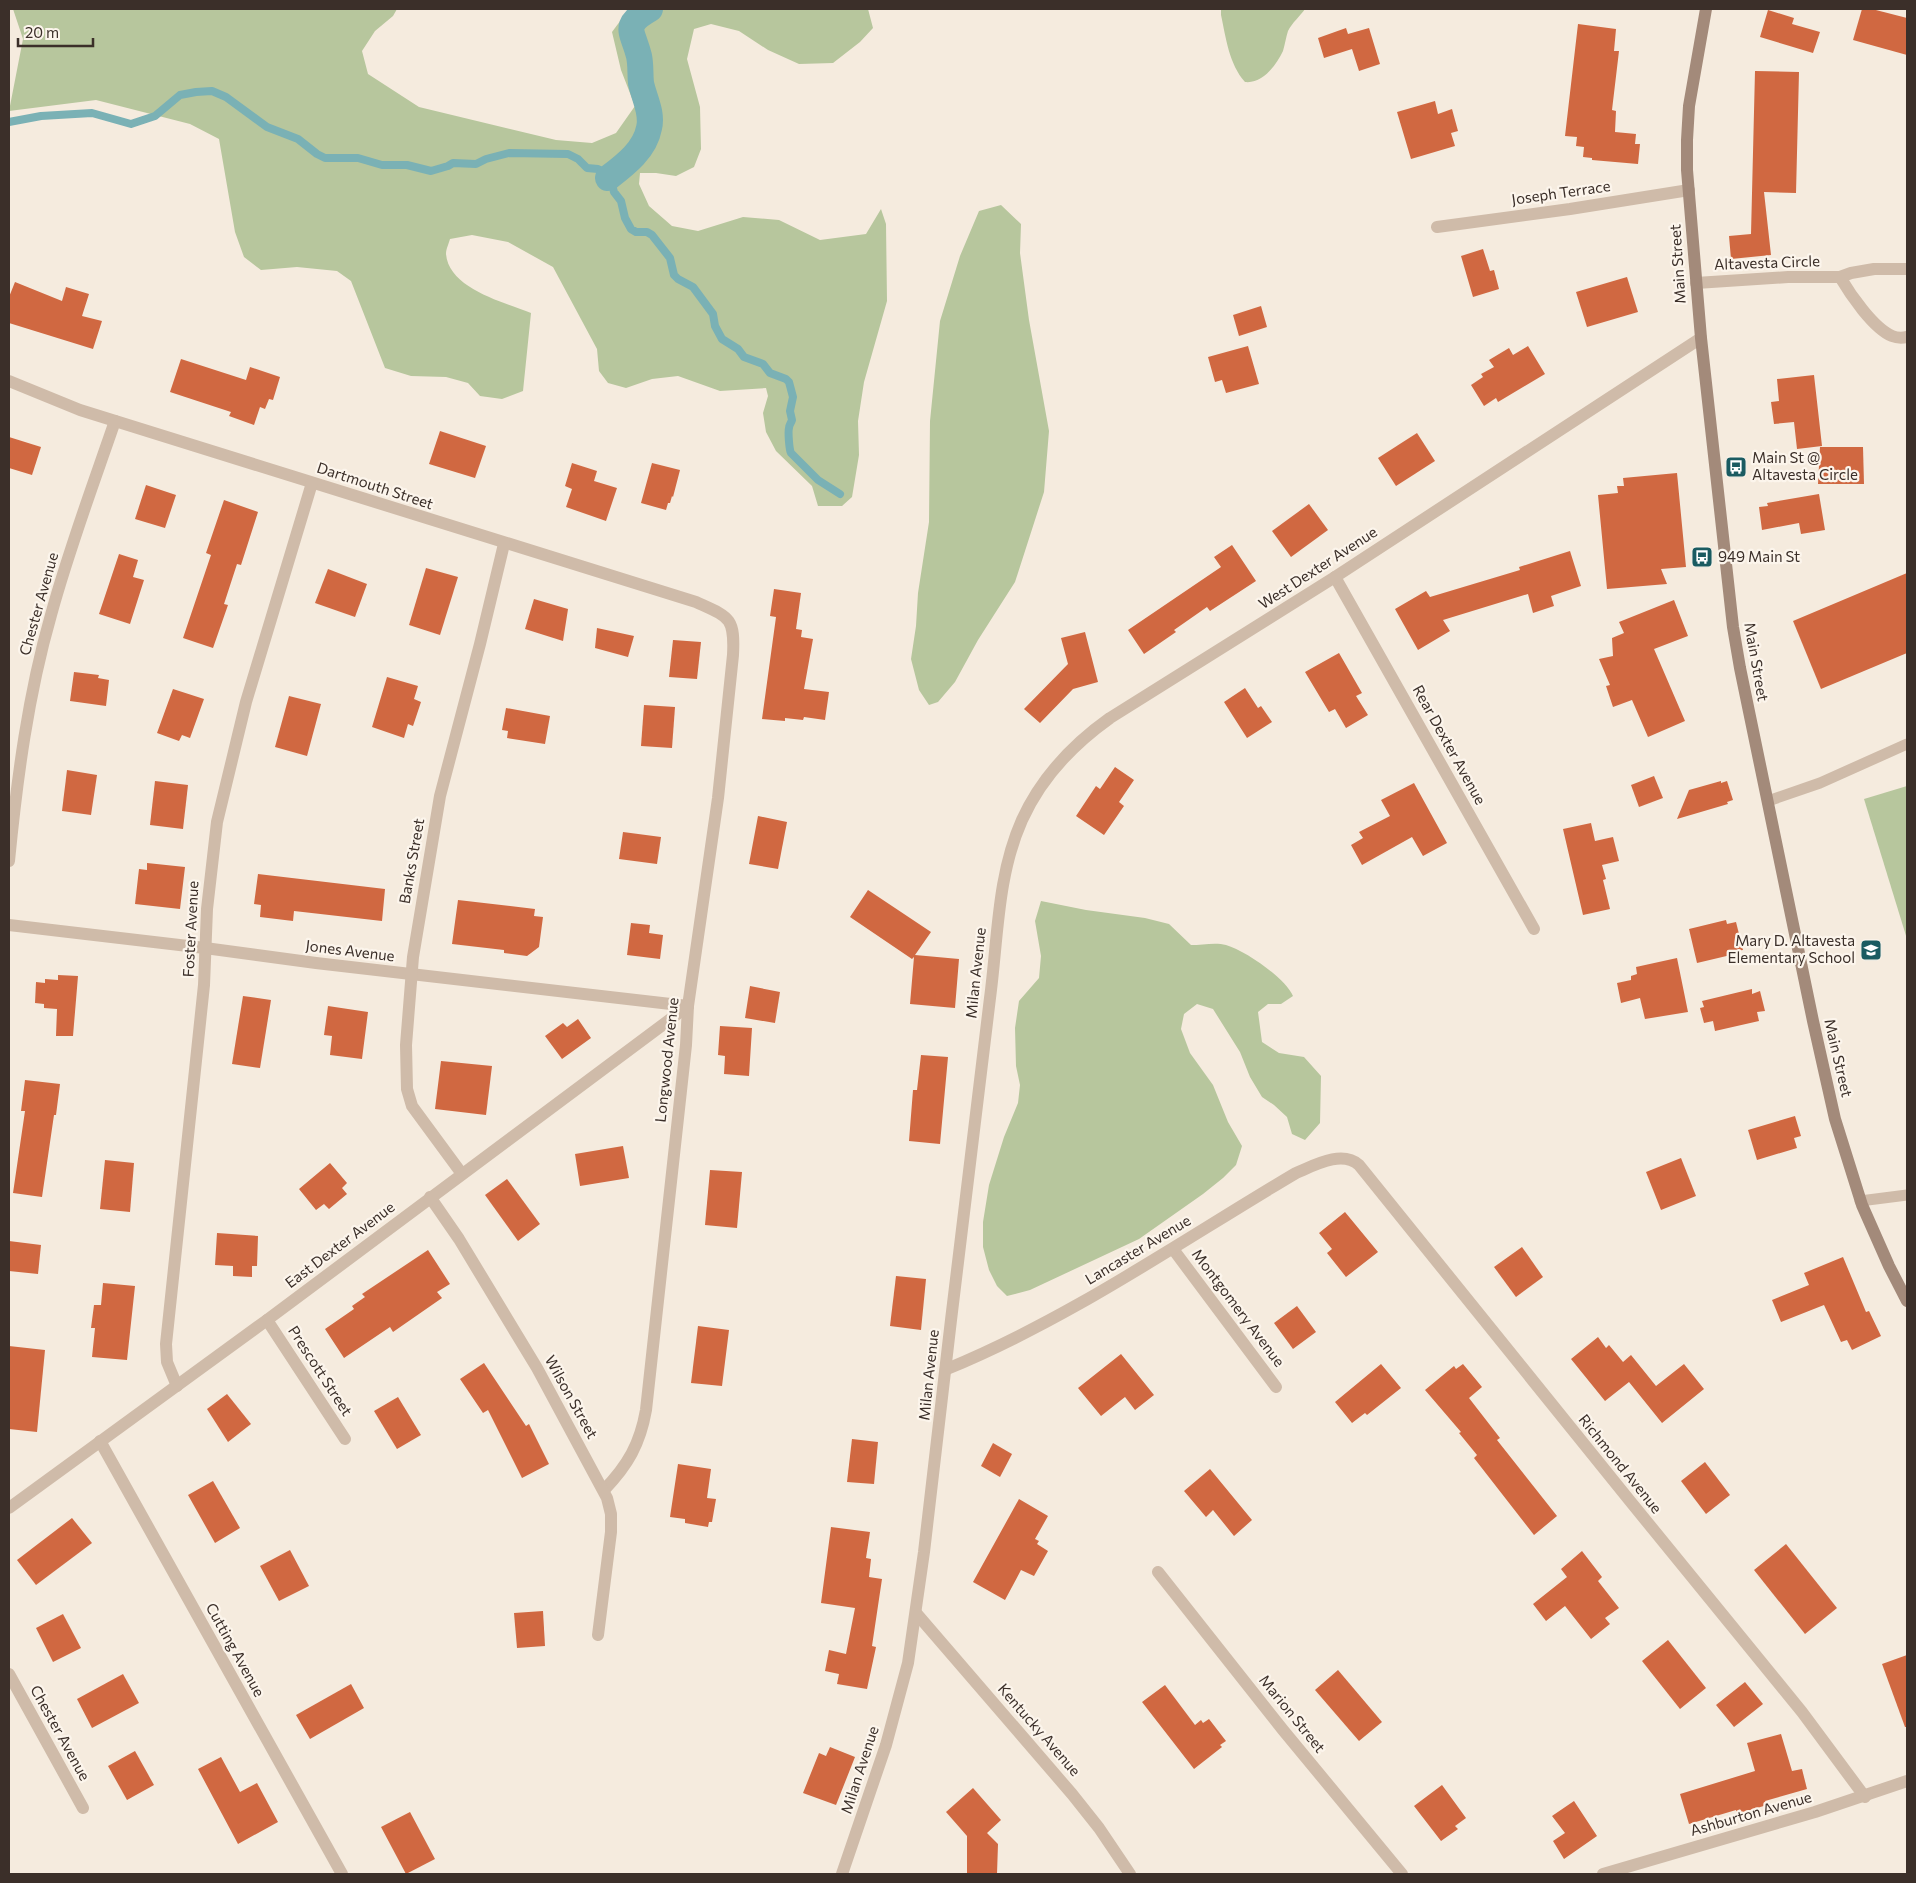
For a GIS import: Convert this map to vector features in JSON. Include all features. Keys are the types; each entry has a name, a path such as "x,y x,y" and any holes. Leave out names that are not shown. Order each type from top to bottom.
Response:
{"main road":[{"name":"Main Street","path":"1706,9 1690,106 1687,145 1701,338 1733,627 1812,1021 1835,1119 1860,1201 1907,1301"}],"street":[{"name":"Joseph Terrace","path":"1437,226 1570,210 1689,190"},
{"name":"Altavesta Circle","path":"1696,283 1840,277 1874,268 1907,269"},
{"name":"Altavesta Circle","path":"1840,277 1856,300 1882,330 1892,336 1907,337"},
{"name":"West Dexter Avenue","path":"1006,871 1021,822 1032,799 1050,771 1110,718 1335,577 1701,338"},
{"name":"Dartmouth Street","path":"9,381 80,410 504,544 696,602 720,614 730,622"},
{"name":"Chester Avenue","path":"9,861 33,687 51,614 82,514 115,421"},
{"name":"Foster Avenue","path":"177,1386 167,1362 166,1344 204,985 210,877 223,794 246,702 312,483"},
{"name":"Banks Street","path":"462,1174 417,1115 409,1096 406,1046 411,974 440,796 504,544"},
{"name":"Rear Dexter Avenue","path":"1335,577 1534,929"},
{"name":"Longwood Avenue","path":"604,1490 624,1468 631,1457 643,1428 646,1410 686,1046 688,1006 719,789 733,655 734,634 730,622"},
{"name":"Milan Avenue","path":"842,1874 886,1745 908,1663 947,1370 952,1311 996,954 998,913 1006,871"},
{"name":"Jones Avenue","path":"9,925 688,1006"},
{"name":"East Dexter Avenue","path":"9,1508 267,1320 688,1006"},
{"name":"Lancaster Avenue","path":"947,1370 1006,1343 1049,1320 1173,1249 1296,1173 1325,1162 1345,1158"},
{"name":"Richmond Avenue","path":"1345,1158 1353,1160 1359,1165 1802,1712 1865,1797"},
{"name":"Wilson Street","path":"430,1197 459,1239 537,1368 604,1490 611,1514 611,1532 598,1635"},
{"name":"Montgomery Avenue","path":"1173,1249 1276,1387"},
{"name":"Prescott Street","path":"267,1320 345,1439"},
{"name":"Cutting Avenue","path":"100,1441 342,1874"},
{"name":"Marion Street","path":"1158,1572 1283,1730 1402,1874"},
{"name":"Kentucky Avenue","path":"916,1613 1072,1794 1099,1828 1130,1874"},
{"name":"Chester Avenue","path":"9,1674 82,1808"},
{"name":"Ashburton Avenue","path":"1603,1874 1865,1797 1907,1781"}],"lane":[{"path":"1768,801 1820,784 1907,744"},
{"path":"1860,1201 1907,1195"}],"green space":[{"path":"13,9 397,9 393,16 375,31 362,51 368,74 419,107 556,140 592,143 616,133 635,106 621,70 612,32 629,9 868,9 873,28 860,42 833,63 799,64 768,50 739,31 711,24 694,29 687,59 700,107 701,149 694,167 676,176 640,173 639,184 649,206 672,226 698,231 743,217 779,220 820,240 866,234 881,209 886,224 887,301 864,382 858,421 859,455 852,497 842,506 818,506 812,486 776,451 766,432 763,413 768,396 766,388 720,391 678,376 652,379 626,388 608,383 599,371 597,349 553,267 508,242 472,235 450,239 446,254 449,266 467,285 493,299 531,313 523,391 502,399 480,396 468,383 446,377 411,376 385,368 351,281 337,271 297,267 261,270 244,257 235,232 219,139 190,124 96,100 9,111 23,39"},
{"path":"1221,9 1305,9 1288,31 1283,51 1273,67 1258,80 1245,82 1235,67 1229,50"},
{"path":"1001,205 1021,224 1020,253 1029,320 1049,431 1044,492 1015,582 978,640 955,682 938,702 929,705 919,690 911,659 918,593 929,522 930,421 940,321 960,256 979,211"},
{"path":"1907,786 1907,939 1864,799"},
{"path":"1041,901 1086,910 1145,918 1169,924 1191,945 1226,945 1244,953 1264,966 1282,981 1293,996 1281,1004 1268,1004 1258,1012 1262,1042 1279,1053 1304,1057 1321,1076 1320,1123 1305,1140 1292,1134 1287,1117 1262,1097 1250,1077 1240,1052 1213,1009 1197,1004 1184,1014 1181,1029 1190,1053 1213,1085 1228,1122 1242,1146 1236,1165 1203,1194 1139,1239 1030,1290 1007,1296 997,1286 989,1270 983,1247 983,1222 989,1185 1004,1137 1018,1103 1020,1085 1016,1066 1015,1028 1019,1001 1039,978 1041,956 1035,921"}],"building":[{"path":"1862,9 1872,9 1907,18 1907,55 1853,40"},
{"path":"1768,10 1794,18 1792,24 1820,32 1813,53 1760,37"},
{"path":"1578,24 1616,29 1614,51 1619,51 1612,110 1616,111 1615,132 1636,134 1635,144 1640,144 1638,164 1592,160 1592,158 1583,157 1584,147 1576,146 1577,137 1565,136"},
{"path":"1346,28 1348,34 1369,28 1380,64 1359,71 1352,49 1324,58 1318,38"},
{"path":"1755,71 1799,72 1796,193 1764,192 1771,255 1731,259 1729,236 1751,234"},
{"path":"1435,101 1438,114 1452,109 1458,131 1451,133 1455,146 1411,159 1397,112"},
{"path":"1483,249 1490,271 1494,270 1499,289 1473,297 1461,256"},
{"path":"1627,277 1638,312 1587,327 1576,292"},
{"path":"15,282 62,301 66,287 89,294 82,316 102,321 93,349 9,323 9,297"},
{"path":"1261,306 1267,327 1239,336 1233,315"},
{"path":"1248,346 1259,384 1226,393 1222,380 1215,382 1208,357"},
{"path":"1528,346 1545,374 1498,402 1496,398 1484,406 1471,385 1483,377 1481,374 1494,367 1489,360 1509,348 1513,355"},
{"path":"181,359 246,380 250,367 280,377 273,400 269,399 265,409 260,407 254,425 229,416 231,412 170,392"},
{"path":"1814,375 1822,446 1797,449 1794,422 1774,424 1771,402 1779,401 1777,379"},
{"path":"440,431 486,446 475,478 429,464"},
{"path":"1417,433 1435,461 1396,486 1378,458"},
{"path":"9,437 41,447 32,475 9,468"},
{"path":"1820,447 1863,447 1864,484 1818,484"},
{"path":"572,463 597,471 594,481 617,488 606,521 566,507 572,489 565,486"},
{"path":"652,463 680,470 673,497 670,503 668,503 666,510 641,503"},
{"path":"1677,473 1686,567 1661,569 1667,584 1607,589 1598,495 1618,493 1617,486 1624,486 1623,478"},
{"path":"146,485 176,495 165,528 135,519"},
{"path":"1819,494 1825,530 1801,534 1799,523 1762,530 1759,507 1768,506 1767,503"},
{"path":"224,500 258,512 241,565 237,564 224,604 228,605 213,648 183,638 211,555 206,553"},
{"path":"1309,504 1328,530 1291,557 1272,531"},
{"path":"1232,545 1256,581 1210,611 1207,607 1174,630 1176,632 1144,654 1128,630 1221,567 1214,557"},
{"path":"1570,551 1581,586 1551,596 1554,606 1533,613 1528,594 1443,620 1450,631 1418,650 1395,609 1426,591 1430,597 1520,570 1519,567"},
{"path":"119,554 138,560 133,577 144,580 130,624 99,614"},
{"path":"426,568 458,577 440,635 409,625"},
{"path":"328,569 367,584 355,617 315,603"},
{"path":"1907,573 1907,653 1821,689 1793,621"},
{"path":"774,589 801,593 796,629 802,630 801,637 813,639 804,689 829,692 825,720 804,717 803,720 785,718 785,721 762,719 776,617 770,616"},
{"path":"534,599 568,609 563,641 525,629"},
{"path":"1674,600 1688,636 1654,649 1685,721 1648,737 1632,700 1613,707 1606,686 1610,685 1599,659 1613,656 1612,638 1624,633 1619,622"},
{"path":"597,628 634,636 628,657 595,648"},
{"path":"1085,632 1098,682 1073,689 1040,723 1024,709 1068,664 1061,638"},
{"path":"673,640 701,642 697,679 669,677"},
{"path":"1339,653 1362,693 1356,696 1368,715 1346,728 1335,709 1329,712 1305,672"},
{"path":"74,672 99,675 98,678 109,680 106,706 70,701"},
{"path":"387,677 418,686 414,699 421,702 413,726 408,724 404,738 372,727"},
{"path":"1245,688 1258,708 1261,706 1272,722 1247,738 1224,702"},
{"path":"173,689 204,699 190,738 182,735 179,741 157,733"},
{"path":"289,696 321,704 307,756 275,747"},
{"path":"644,705 675,707 672,748 641,746"},
{"path":"506,708 550,716 545,744 507,738 508,731 502,730"},
{"path":"1115,767 1134,780 1119,802 1124,806 1104,835 1076,816 1096,786 1100,789"},
{"path":"67,770 97,775 91,815 62,811"},
{"path":"1654,776 1663,798 1639,807 1631,785"},
{"path":"155,781 188,785 183,829 150,825"},
{"path":"1721,781 1721,783 1727,781 1733,800 1727,802 1728,804 1677,819 1689,790"},
{"path":"1414,783 1447,843 1423,856 1412,837 1362,865 1351,845 1363,838 1359,832 1390,816 1381,800"},
{"path":"758,816 787,822 778,869 749,864"},
{"path":"1591,823 1595,841 1613,837 1619,861 1602,865 1606,879 1603,880 1610,909 1583,915 1563,829"},
{"path":"623,832 661,837 657,864 619,859"},
{"path":"147,863 185,867 180,909 135,904 139,869 147,870"},
{"path":"258,874 385,889 382,921 294,911 293,921 260,917 261,905 254,904"},
{"path":"868,890 931,932 915,955 959,959 955,1008 910,1004 914,957 912,959 850,917"},
{"path":"458,900 535,909 534,916 543,917 539,947 527,956 504,953 504,950 452,944"},
{"path":"1726,920 1727,924 1736,922 1743,950 1735,951 1735,954 1697,963 1689,929"},
{"path":"631,923 650,925 649,933 663,935 660,959 627,955"},
{"path":"1677,958 1688,1012 1645,1019 1640,998 1621,1003 1617,983 1631,980 1631,976 1637,974 1636,967"},
{"path":"58,975 78,976 73,1036 56,1036 57,1009 44,1008 44,1004 35,1003 36,982 45,983 45,979 58,980"},
{"path":"750,986 780,992 775,1023 745,1018"},
{"path":"1752,989 1752,994 1760,991 1765,1011 1757,1012 1759,1021 1715,1031 1713,1021 1704,1023 1700,1008 1704,1007 1702,1001"},
{"path":"243,996 271,1000 260,1068 232,1064"},
{"path":"328,1006 368,1012 362,1059 330,1055 332,1036 324,1035"},
{"path":"578,1019 591,1038 562,1059 545,1036 563,1023 567,1027"},
{"path":"720,1026 752,1028 749,1076 724,1074 725,1056 718,1055"},
{"path":"921,1055 948,1057 940,1144 909,1141 913,1090 917,1090"},
{"path":"441,1061 492,1066 486,1115 435,1109"},
{"path":"25,1080 60,1084 42,1197 13,1193 25,1111 21,1111"},
{"path":"1795,1116 1801,1136 1794,1138 1797,1148 1757,1160 1748,1130"},
{"path":"623,1146 629,1178 580,1186 575,1154"},
{"path":"1681,1158 1696,1196 1661,1210 1646,1172"},
{"path":"105,1160 134,1163 130,1212 100,1209"},
{"path":"330,1163 347,1183 342,1188 347,1194 329,1209 324,1204 316,1210 299,1189"},
{"path":"710,1170 742,1172 737,1228 705,1225"},
{"path":"507,1179 540,1224 518,1241 485,1195"},
{"path":"1345,1212 1378,1252 1346,1277 1327,1253 1332,1249 1319,1233"},
{"path":"217,1233 258,1236 257,1266 252,1266 252,1277 233,1276 233,1266 215,1265"},
{"path":"9,1241 41,1245 38,1274 9,1271"},
{"path":"1522,1247 1543,1277 1516,1297 1494,1267"},
{"path":"428,1250 450,1284 437,1292 442,1298 393,1332 390,1327 344,1358 325,1329 354,1309 352,1306 365,1297 362,1294"},
{"path":"1843,1257 1866,1312 1869,1311 1881,1336 1852,1350 1847,1340 1841,1342 1824,1305 1781,1322 1772,1300 1809,1285 1804,1273"},
{"path":"896,1276 926,1279 921,1330 890,1326"},
{"path":"103,1283 135,1286 127,1360 92,1357 95,1328 91,1328 94,1305 101,1305"},
{"path":"1297,1306 1316,1332 1293,1349 1274,1323"},
{"path":"698,1326 729,1330 722,1386 691,1383"},
{"path":"1598,1337 1606,1348 1609,1345 1623,1362 1631,1355 1656,1386 1684,1364 1704,1389 1662,1423 1629,1382 1605,1401 1571,1359"},
{"path":"9,1346 45,1350 37,1432 9,1429"},
{"path":"1121,1354 1154,1395 1135,1410 1125,1397 1101,1416 1078,1388"},
{"path":"484,1363 526,1426 529,1424 549,1464 522,1478 488,1410 483,1413 460,1379"},
{"path":"1381,1364 1401,1388 1367,1415 1365,1413 1352,1423 1335,1402"},
{"path":"1463,1364 1482,1387 1469,1398 1500,1438 1497,1440 1557,1516 1534,1535 1474,1458 1477,1455 1459,1433 1461,1432 1425,1390 1454,1366 1456,1369"},
{"path":"227,1394 251,1424 228,1442 207,1409"},
{"path":"398,1397 421,1435 397,1449 374,1411"},
{"path":"852,1439 878,1442 874,1484 847,1482"},
{"path":"993,1443 1012,1454 1000,1477 981,1466"},
{"path":"1705,1462 1730,1495 1706,1514 1681,1481"},
{"path":"678,1464 711,1469 707,1498 716,1499 712,1522 709,1522 708,1527 685,1523 685,1519 670,1517"},
{"path":"1210,1469 1252,1520 1234,1536 1213,1510 1206,1517 1184,1491"},
{"path":"213,1481 240,1528 215,1543 188,1495"},
{"path":"1019,1499 1048,1516 1035,1539 1039,1541 1037,1544 1048,1551 1034,1576 1021,1570 1005,1600 973,1582"},
{"path":"72,1518 92,1543 36,1585 17,1560"},
{"path":"831,1527 870,1532 866,1558 871,1559 869,1577 882,1579 872,1646 876,1647 867,1689 837,1684 839,1674 825,1671 829,1650 846,1654 855,1608 821,1603"},
{"path":"1786,1544 1837,1608 1805,1634 1754,1570"},
{"path":"290,1550 309,1586 279,1601 260,1566"},
{"path":"1582,1551 1602,1577 1598,1581 1619,1608 1605,1618 1610,1624 1591,1639 1565,1606 1546,1621 1533,1604 1567,1577 1561,1569"},
{"path":"543,1611 545,1646 517,1648 514,1613"},
{"path":"63,1614 81,1648 53,1662 36,1628"},
{"path":"1668,1640 1706,1688 1680,1709 1642,1661"},
{"path":"1907,1655 1907,1727 1905,1727 1882,1664"},
{"path":"1338,1670 1382,1722 1359,1741 1315,1690"},
{"path":"123,1674 139,1703 92,1728 77,1699"},
{"path":"1745,1682 1763,1704 1734,1727 1716,1705"},
{"path":"351,1684 364,1708 310,1739 296,1715"},
{"path":"1165,1685 1195,1725 1201,1720 1203,1723 1209,1719 1226,1741 1220,1745 1222,1747 1194,1769 1142,1702"},
{"path":"1781,1734 1792,1771 1802,1769 1807,1789 1765,1801 1767,1805 1737,1814 1736,1810 1689,1824 1680,1794 1755,1771 1747,1743"},
{"path":"830,1747 855,1757 836,1805 803,1793 819,1753 826,1756"},
{"path":"135,1751 154,1785 127,1800 108,1766"},
{"path":"221,1757 240,1792 257,1783 278,1822 238,1844 198,1769"},
{"path":"1442,1785 1466,1818 1455,1826 1458,1829 1441,1841 1414,1806"},
{"path":"973,1788 1001,1820 987,1833 998,1844 997,1874 967,1874 967,1836 946,1812"},
{"path":"1574,1801 1597,1836 1564,1859 1553,1841 1565,1833 1552,1816"},
{"path":"410,1812 435,1859 406,1874 381,1827"}],"waterway":[{"path":"608,178 639,150 649,128 650,117 641,83 640,59 631,30 635,20 650,9"},
{"path":"9,122 41,116 92,113 131,124 155,116 180,95 212,91 226,97 267,127 298,139 325,158 358,158 382,165 407,165 431,171 453,163 476,164 486,159 509,153 568,154 578,159 587,168 598,169 604,172 621,201 625,218 631,229 636,232 647,232 652,235 670,258 674,275 693,287 713,314 715,326 722,339 738,349 744,357 763,364 770,373 789,382 793,397 790,411 792,420 789,426 791,453 818,480 840,494"}],"place":[{"name":"Main St @ Altavesta Circle","path":"1736,467"},
{"name":"949 Main St","path":"1702,557"},
{"name":"Mary D. Altavesta Elementary School","path":"1871,950"}]}
